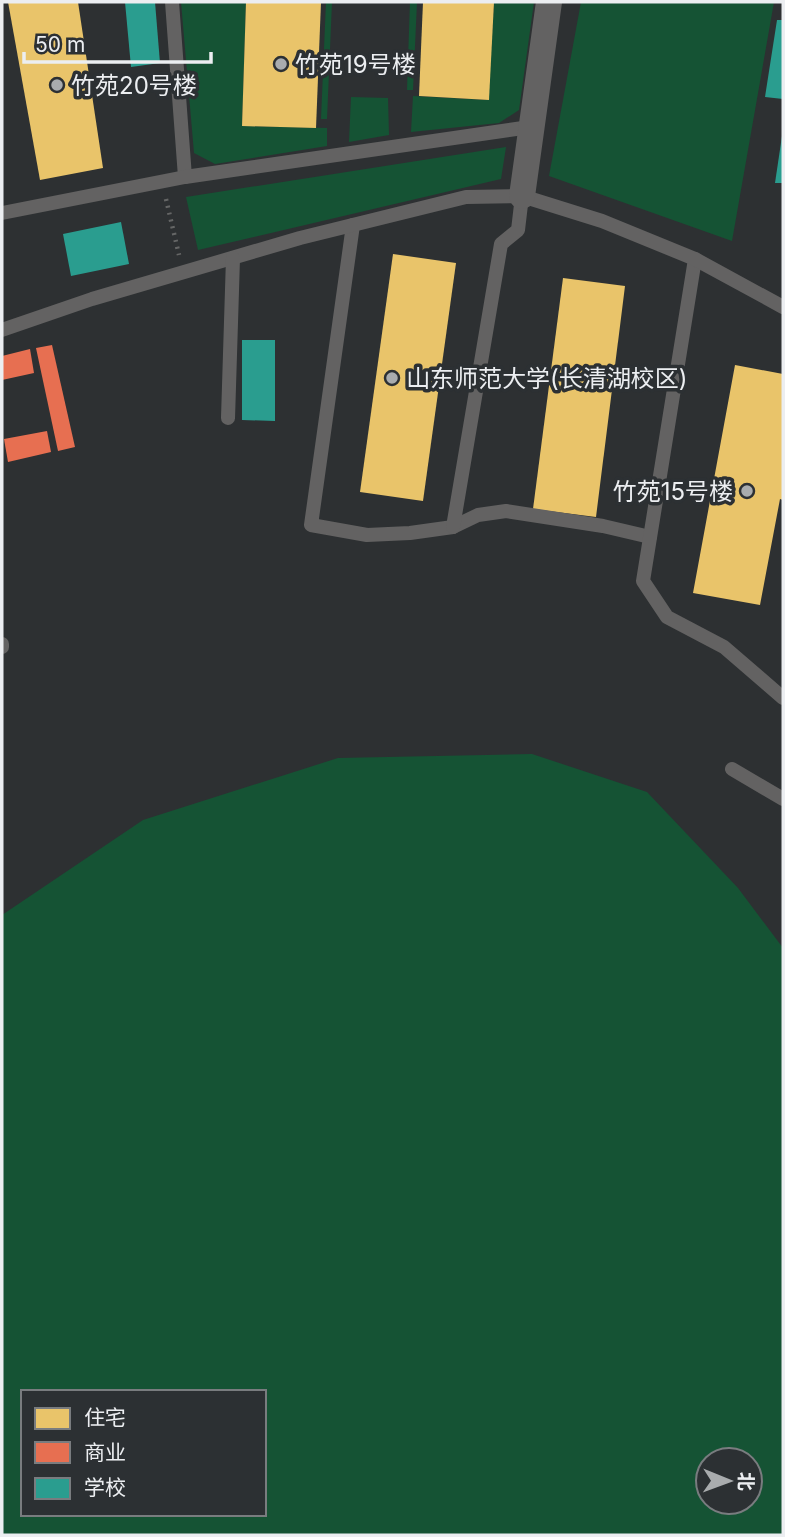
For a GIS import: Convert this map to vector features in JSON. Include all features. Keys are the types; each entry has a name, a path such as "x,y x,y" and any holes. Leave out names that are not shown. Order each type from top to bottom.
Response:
{"street":[{"path":"522,196 549,2"}],"lane":[{"path":"172,2 185,177"},
{"path":"2,213 185,177 530,127"},
{"path":"453,527 501,244 517,230 522,196"},
{"path":"2,330 92,299 233,258 466,197 522,196 602,221 695,259 783,307"},
{"path":"353,225 311,525 367,535 410,533 453,527 478,515 506,512 603,526 650,537"},
{"path":"229,418 233,258"},
{"path":"695,259 643,581 667,617 724,647 783,698"},
{"path":"732,769 783,799"}],"path":[{"path":"162,181 183,273"}],"green space":[{"path":"181,2 246,2 242,126 327,128 327,146 215,164 194,153"},
{"path":"326,2 332,2 327,119 321,119"},
{"path":"410,2 417,2 413,90 407,90"},
{"path":"494,2 534,2 519,110 499,123 411,132 413,96 488,100"},
{"path":"581,2 774,2 732,241 549,176"},
{"path":"351,97 388,98 389,135 349,142"},
{"path":"506,147 501,179 198,250 186,197"},
{"path":"532,754 647,792 738,888 783,948 783,1535 2,1535 2,915 143,820 338,758"}],"building: 住宅":[{"name":"竹苑20号楼","path":"8,2 78,2 103,168 40,180"},
{"name":"竹苑19号楼","path":"246,2 321,2 316,128 242,126"},
{"path":"423,2 494,2 489,100 419,96"},
{"path":"393,254 456,263 423,501 360,492"},
{"path":"563,278 625,286 596,517 533,509"},
{"name":"竹苑15号楼","path":"735,365 783,374 783,500 780,499 760,605 693,593"}],"building: 商业":[{"path":"52,345 75,447 58,451 36,348"},
{"path":"30,349 34,373 2,380 2,356"},
{"path":"47,431 51,452 8,462 4,439"}],"building: 学校":[{"path":"125,2 155,2 160,63 131,67"},
{"path":"777,20 783,20 783,99 765,97"},
{"path":"782,136 783,183 775,183"},
{"path":"121,222 129,264 71,276 63,234"},
{"path":"242,340 275,340 275,421 242,420"}],"place":[{"name":"竹苑19号楼","path":"281,64"},
{"name":"竹苑20号楼","path":"57,85"},
{"name":"山东师范大学(长清湖校区)","path":"392,378"},
{"name":"竹苑15号楼","path":"747,491"}]}
